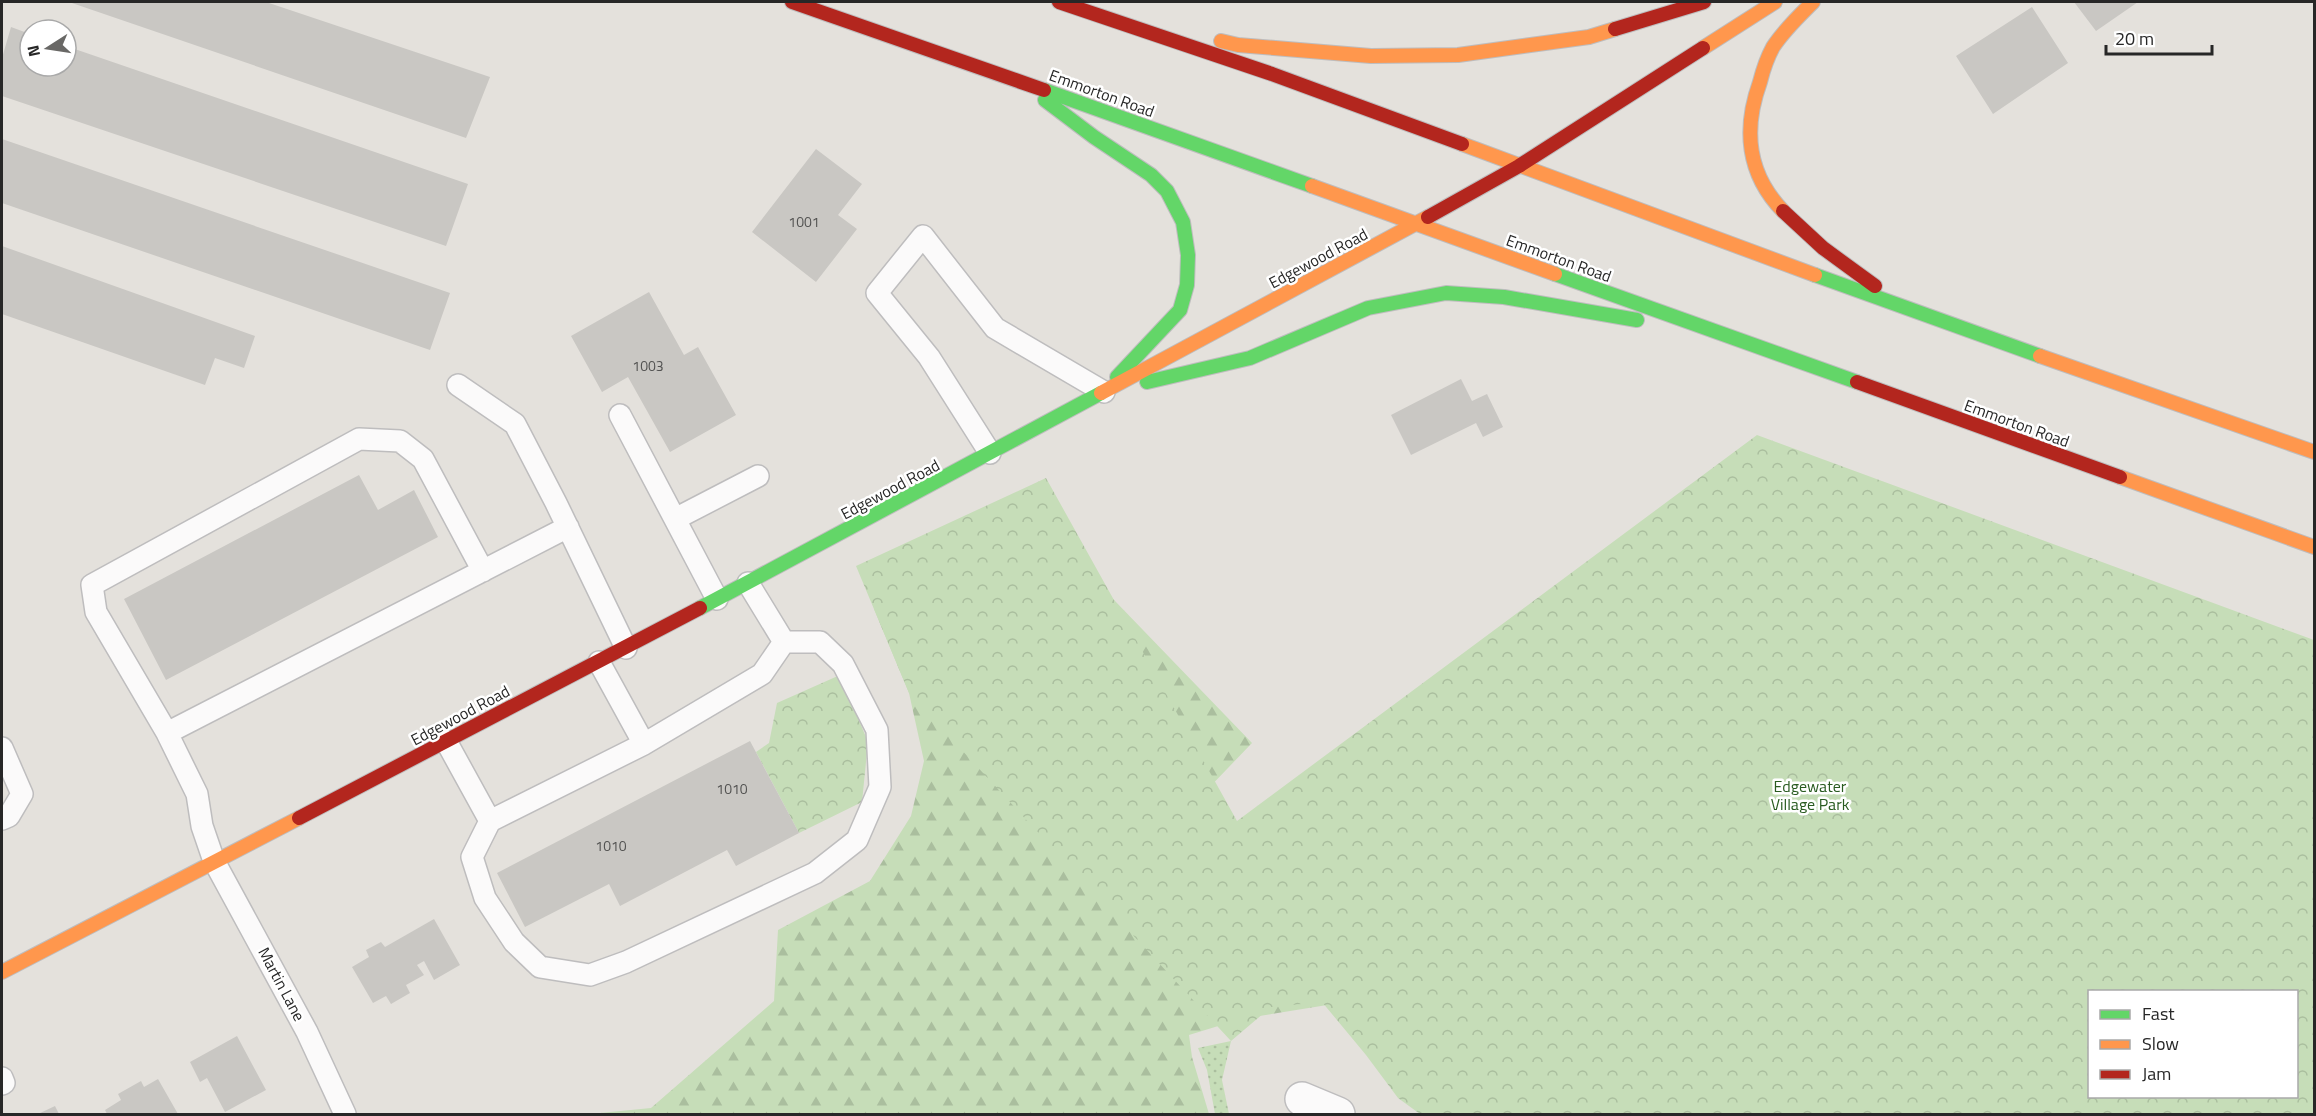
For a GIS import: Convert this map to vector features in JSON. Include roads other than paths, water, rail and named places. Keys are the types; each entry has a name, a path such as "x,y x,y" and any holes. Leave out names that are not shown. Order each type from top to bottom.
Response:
{"main road":[{"name":"Emmorton Road","path":"792,2 1020,81 2314,548"},
{"path":"1059,2 1238,45 1371,56 1447,55 1589,37 1704,2"},
{"name":"Edgewood Road","path":"2,972 626,648 1416,224 1519,166 1775,2"},
{"path":"1813,2 1772,48 1749,118 1751,156 1760,183 1779,208 1805,235 1905,309"},
{"path":"1088,10 1272,74 1905,309 2314,452"},
{"path":"1020,81 1094,137 1151,175 1167,191 1183,222 1188,255 1187,285 1180,310 1154,335 1104,392"},
{"path":"1104,392 1250,357 1368,308 1446,293 1504,297 1728,336"}],"street":[{"path":"1302,1100 1338,1114"}],"lane":[{"path":"990,453 929,357 876,293 923,236 995,327 1104,392"},
{"path":"458,385 515,424 626,648"},
{"path":"620,415 717,599"},
{"name":"Martin Lane","path":"342,1113 307,1032 214,861 202,826 197,794 167,734 96,612 92,585 358,439 400,441 423,459 483,571"},
{"path":"675,519 758,476"},
{"path":"167,734 568,527"},
{"path":"748,583 784,642"},
{"path":"784,642 820,642 843,664 877,730 880,787 857,840 815,873 626,962 590,975 540,968 514,942 485,898 472,857 490,821 644,744 762,674 784,642"},
{"path":"599,662 644,744"},
{"path":"446,741 490,821"},
{"path":"2,748 22,794 9,816 2,819"},
{"path":"2,1078 4,1083 2,1084"}],"park label":[{"name":"Edgewater Village Park","path":"1810,795"}]}
